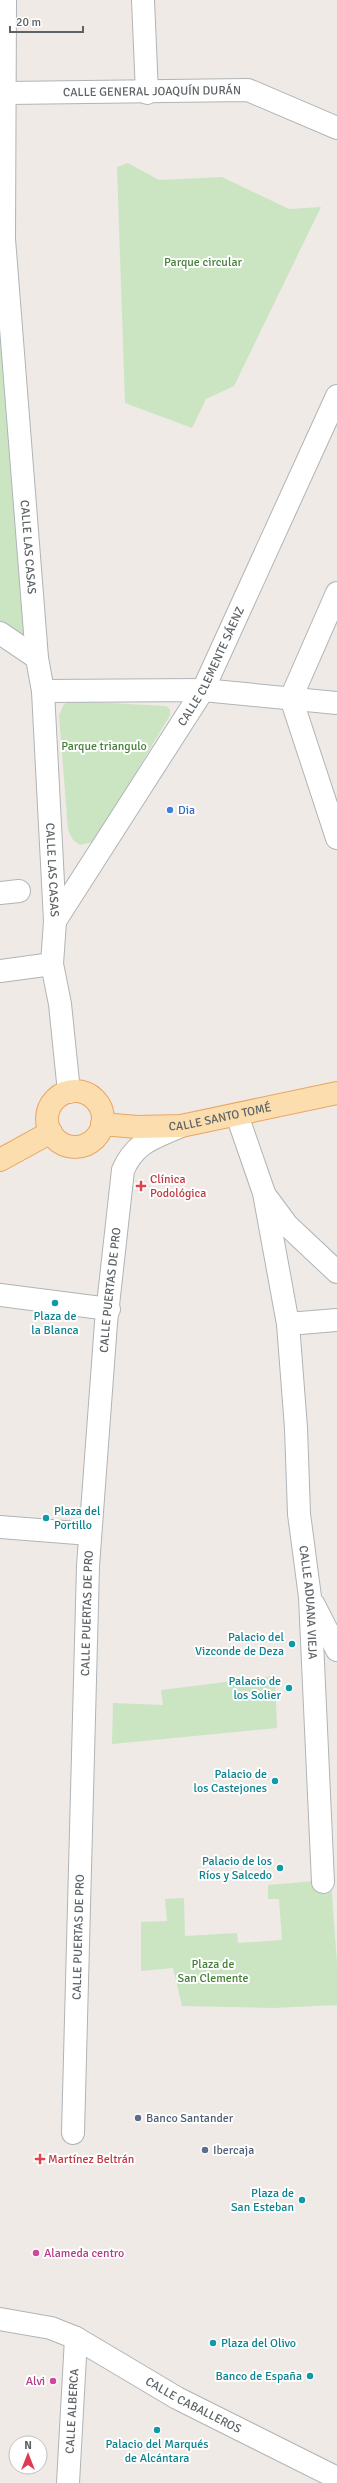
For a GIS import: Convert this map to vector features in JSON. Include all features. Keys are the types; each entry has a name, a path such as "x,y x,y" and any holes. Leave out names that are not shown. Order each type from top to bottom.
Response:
{"main road":[{"path":"69,1092 85,1093 93,1098 102,1114 102,1124 99,1133 92,1140 75,1147 57,1140 47,1123 51,1104 57,1097 69,1092"},
{"name":"CALLE SANTO TOMÉ","path":"102,1124 137,1127 181,1126 337,1093"},
{"path":"0,1160 51,1132"}],"street":[{"name":"CALLE LAS CASAS","path":"5,0 6,93 2,239 37,658 43,691 55,921 52,964 60,1004 69,1092"},
{"path":"143,0 147,93"},
{"name":"CALLE GENERAL JOAQUÍN DURÁN","path":"6,93 147,93 248,90 337,128"},
{"name":"CALLE CLEMENTE SÁENZ","path":"55,921 203,690 337,396"},
{"path":"337,594 291,698 337,838"},
{"path":"0,633 37,658"},
{"path":"43,691 203,690 337,703"},
{"path":"0,971 52,964"},
{"path":"237,1115 264,1193 287,1225 337,1272"},
{"name":"CALLE PUERTAS DE PRO","path":"73,2133 87,1578 109,1308 124,1170 129,1157 138,1146 181,1126"},
{"name":"CALLE ADUANA VIEJA","path":"264,1193 288,1324 296,1428 299,1514 310,1597 323,1882"},
{"path":"0,1295 109,1308"},
{"path":"288,1324 337,1320"},
{"path":"0,1527 90,1534"},
{"path":"310,1597 337,1650"},
{"name":"CALLE CABALLEROS","path":"0,2319 52,2328 76,2338 177,2398 337,2478"},
{"name":"CALLE ALBERCA","path":"68,2483 76,2338"}],"green space":[{"name":"Parque circular","path":"128,163 159,180 222,177 289,209 321,207 234,386 206,399 192,428 125,403 117,167"},
{"path":"0,239 37,658 0,631"},
{"name":"Parque triangulo","path":"72,701 166,706 170,709 170,715 102,830 93,842 80,845 73,840 68,830 59,715 64,704"},
{"path":"275,1676 277,1728 112,1744 113,1703 163,1705 161,1690"},
{"name":"Plaza de San Clemente","path":"314,1881 331,1882 337,1963 337,2005 274,2008 182,2006 173,1968 141,1971 141,1922 167,1921 165,1899 184,1898 185,1936 237,1933 238,1943 282,1940 279,1899 268,1899 268,1885"}],"place":[{"name":"Dia","path":"170,810"},
{"name":"Clínica Podológica","path":"141,1186"},
{"name":"Plaza de la Blanca","path":"55,1303"},
{"name":"Plaza del Portillo","path":"46,1518"},
{"name":"Palacio del Vizconde de Deza","path":"292,1644"},
{"name":"Palacio de los Solier","path":"289,1688"},
{"name":"Palacio de los Castejones","path":"275,1781"},
{"name":"Palacio de los Ríos y Salcedo","path":"280,1868"},
{"name":"Banco Santander","path":"138,2118"},
{"name":"Ibercaja","path":"205,2150"},
{"name":"Martínez Beltrán","path":"40,2159"},
{"name":"Plaza de San Esteban","path":"302,2200"},
{"name":"Alameda centro","path":"36,2253"},
{"name":"Plaza del Olivo","path":"213,2343"},
{"name":"Banco de España","path":"310,2376"},
{"name":"Alvi","path":"53,2381"},
{"name":"Palacio del Marqués de Alcántara","path":"157,2430"}]}
